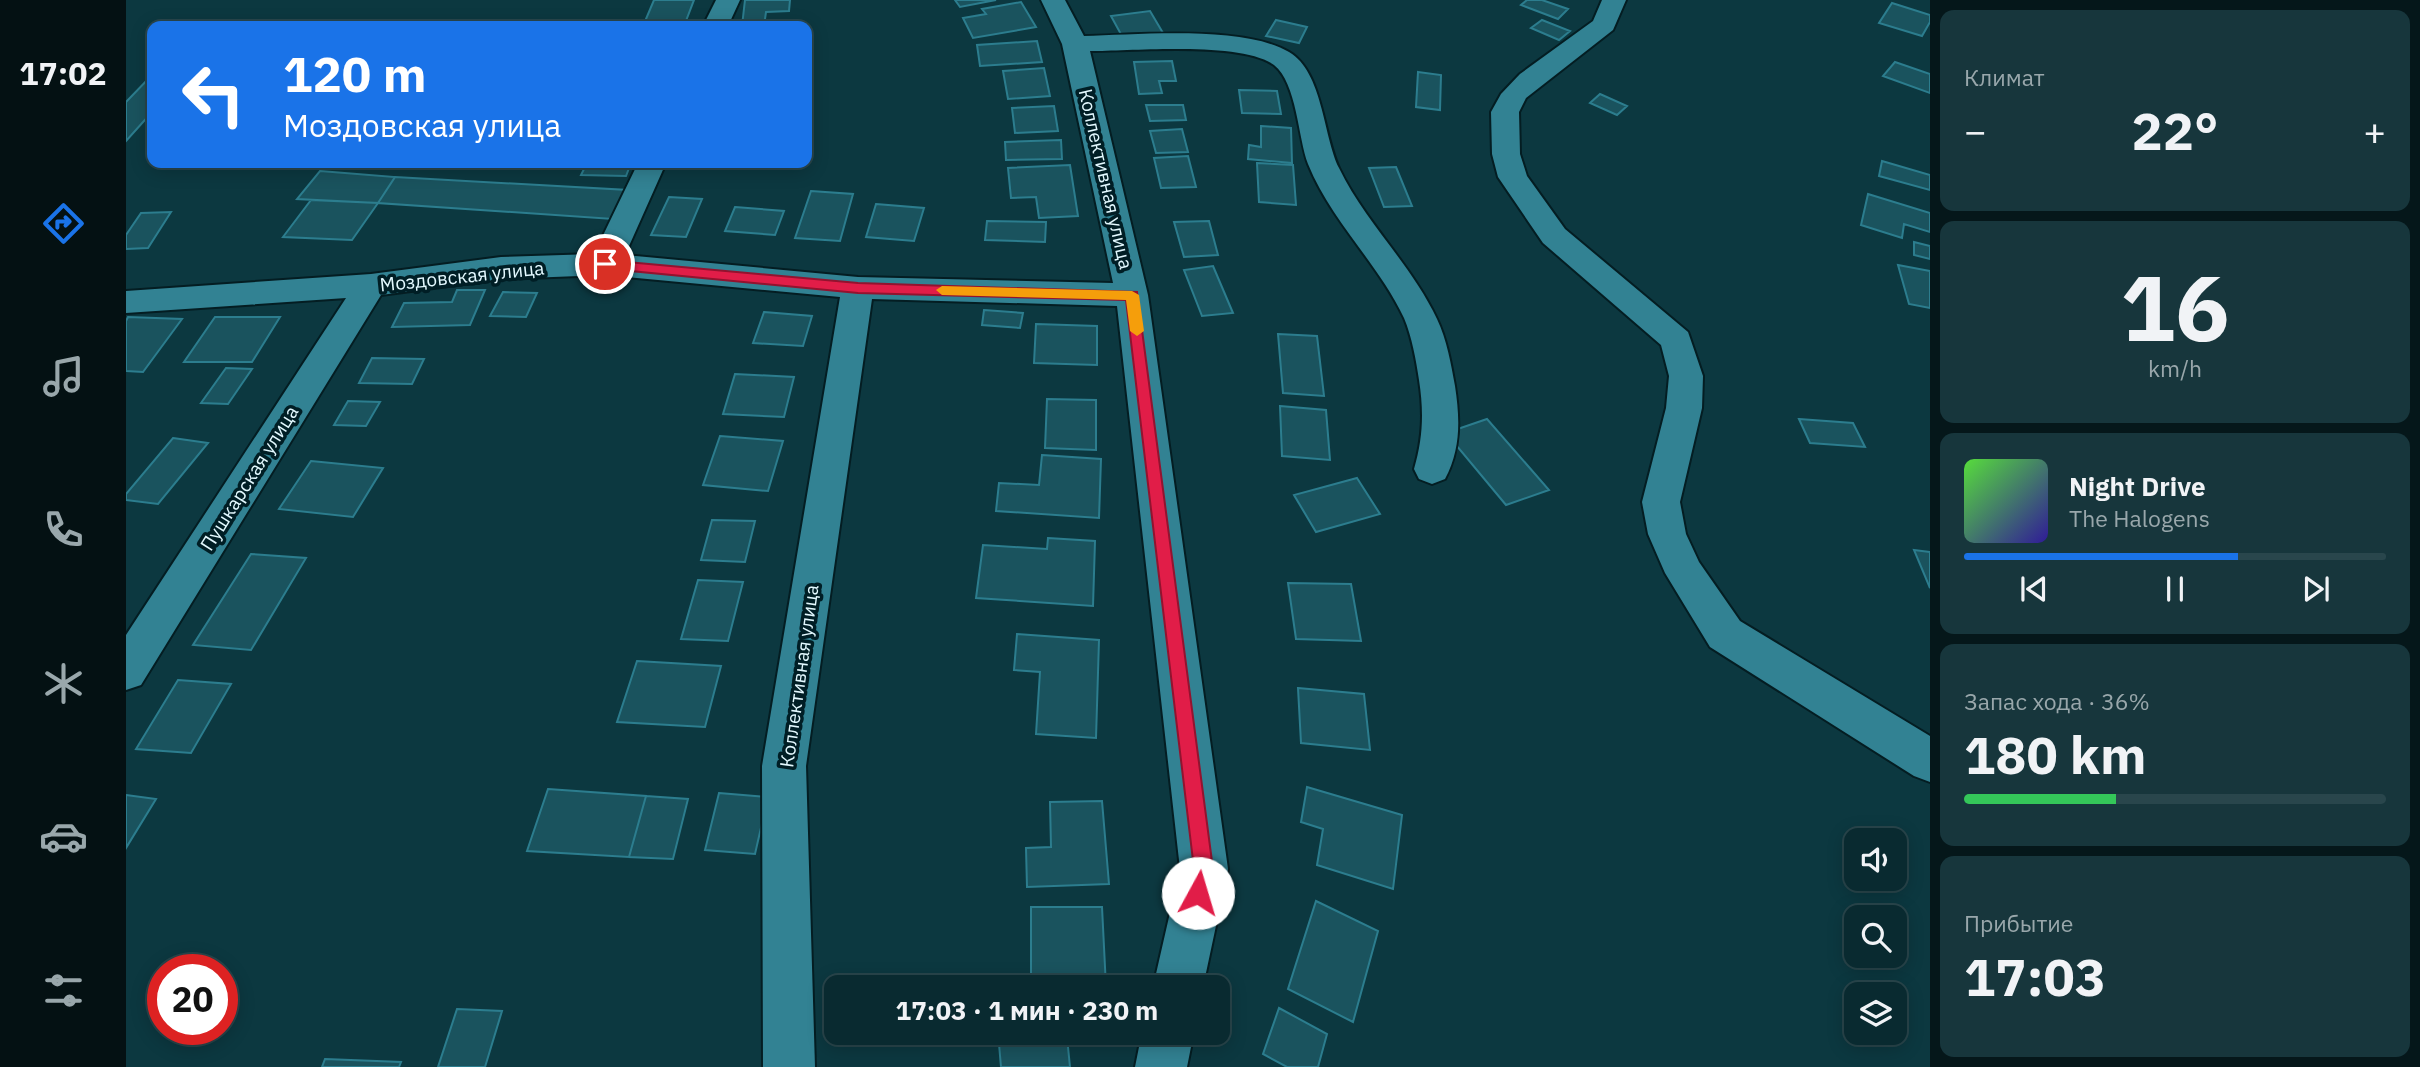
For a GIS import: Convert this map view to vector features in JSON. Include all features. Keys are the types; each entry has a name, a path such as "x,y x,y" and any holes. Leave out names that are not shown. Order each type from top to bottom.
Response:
{"street":[{"path":"718,21 728,0"},
{"name":"Коллективная улица","path":"1053,0 1075,44 1132,295 1203,869 1181,975"},
{"path":"1614,0 1604,25 1514,94 1505,112 1506,154 1513,177 1553,236 1676,340 1686,376 1684,408 1661,502 1667,534 1685,573 1725,634 1930,761"},
{"path":"1075,44 1207,43 1252,48 1282,58 1293,71 1320,157 1334,189 1383,258 1422,320 1435,376 1442,431 1432,469"},
{"path":"605,264 650,168"},
{"name":"Моздовская улица","path":"126,302 371,285 501,268 605,264 858,288 1132,295"},
{"name":"Пушкарская улица","path":"126,671 371,285"},
{"name":"Коллективная улица","path":"789,1067 784,766 858,288"},
{"path":"1161,1067 1165,1045"}],"building":[{"path":"654,0 694,0 686,21 645,21"},
{"path":"745,0 790,0 789,11 766,12 765,21 743,21"},
{"path":"955,0 996,0 960,7"},
{"path":"1527,0 1542,0 1568,9 1558,19 1521,5"},
{"path":"1021,2 1036,27 973,38 963,18 986,14 982,9"},
{"path":"1892,3 1930,15 1930,22 1922,36 1879,23"},
{"path":"1150,11 1163,33 1123,38 1111,16"},
{"path":"1276,20 1307,27 1299,43 1266,36"},
{"path":"1542,20 1570,31 1559,40 1531,28"},
{"path":"1037,41 1042,62 980,66 977,45"},
{"path":"1172,61 1176,81 1159,81 1162,93 1139,94 1134,62"},
{"path":"1895,62 1930,74 1930,93 1883,76"},
{"path":"1044,68 1050,96 1008,99 1003,71"},
{"path":"1418,72 1441,75 1440,110 1416,107"},
{"path":"147,80 147,118 126,141 126,102"},
{"path":"1239,90 1277,91 1281,114 1242,113"},
{"path":"1600,94 1627,106 1617,115 1590,103"},
{"path":"1146,105 1183,105 1186,120 1150,121"},
{"path":"1054,106 1058,131 1015,133 1012,108"},
{"path":"1261,126 1291,128 1292,163 1248,159 1249,145 1261,147"},
{"path":"1182,129 1188,152 1156,153 1150,131"},
{"path":"1061,140 1062,159 1006,160 1005,142"},
{"path":"1188,156 1196,187 1161,188 1154,158"},
{"path":"1882,161 1930,175 1930,190 1879,176"},
{"path":"1257,163 1293,165 1296,205 1259,202"},
{"path":"1070,165 1078,216 1039,218 1036,197 1011,198 1008,168"},
{"path":"1396,167 1412,206 1384,207 1369,168"},
{"path":"584,168 629,168 626,176 581,175"},
{"path":"320,171 395,177 378,203 297,199"},
{"path":"395,177 628,190 613,219 378,203"},
{"path":"811,191 853,194 840,241 795,238"},
{"path":"1868,194 1930,213 1930,232 1904,224 1902,238 1861,225"},
{"path":"669,197 702,199 686,237 651,235"},
{"path":"311,200 378,203 352,240 283,237"},
{"path":"876,204 924,208 914,241 866,237"},
{"path":"735,207 784,211 775,235 725,231"},
{"path":"171,212 148,248 126,249 126,235 141,213"},
{"path":"987,221 1046,222 1045,242 985,240"},
{"path":"1209,221 1218,255 1184,257 1174,222"},
{"path":"1914,242 1930,246 1930,259 1914,255"},
{"path":"1898,265 1930,271 1930,308 1909,304"},
{"path":"1213,266 1233,313 1202,316 1184,270"},
{"path":"457,290 485,290 470,325 392,327 404,303 452,302"},
{"path":"503,292 537,293 526,317 490,316"},
{"path":"984,310 1023,313 1020,328 982,325"},
{"path":"764,312 812,316 803,346 753,343"},
{"path":"128,317 182,319 143,372 126,371"},
{"path":"215,317 280,317 252,362 184,362"},
{"path":"1036,324 1097,326 1097,365 1034,363"},
{"path":"1278,334 1317,336 1324,396 1283,393"},
{"path":"372,358 424,359 412,384 359,383"},
{"path":"226,368 252,369 228,404 201,403"},
{"path":"735,374 794,377 784,417 723,414"},
{"path":"1047,399 1096,400 1096,450 1045,448"},
{"path":"348,401 380,402 366,426 334,425"},
{"path":"1280,406 1326,410 1330,460 1282,456"},
{"path":"1487,419 1549,490 1506,505 1446,433"},
{"path":"1799,419 1853,423 1865,447 1810,443"},
{"path":"720,436 783,441 768,491 703,485"},
{"path":"173,438 208,443 158,504 126,500 126,494"},
{"path":"1042,455 1101,459 1099,518 996,511 999,483 1039,485"},
{"path":"311,461 383,468 353,517 279,509"},
{"path":"1357,478 1380,514 1316,532 1294,495"},
{"path":"712,520 755,521 745,562 701,560"},
{"path":"1048,538 1095,541 1093,606 976,598 983,545 1047,549"},
{"path":"1914,550 1930,552 1930,588"},
{"path":"251,554 306,558 251,650 193,645"},
{"path":"698,580 743,582 728,641 681,639"},
{"path":"1288,583 1351,584 1361,641 1296,639"},
{"path":"1017,634 1099,640 1096,738 1036,734 1040,672 1014,670"},
{"path":"637,661 721,666 705,727 617,722"},
{"path":"178,680 231,684 191,753 136,749"},
{"path":"1298,688 1364,694 1370,750 1301,743"},
{"path":"1307,787 1402,815 1393,889 1317,865 1323,829 1301,822"},
{"path":"548,789 646,796 629,857 527,851"},
{"path":"719,793 768,797 755,854 705,850"},
{"path":"126,795 156,799 126,848"},
{"path":"646,796 688,799 673,859 629,857"},
{"path":"1102,801 1109,884 1027,887 1026,848 1051,847 1050,802"},
{"path":"1316,901 1378,931 1353,1022 1288,989"},
{"path":"1031,907 1102,907 1105,975 1031,975"},
{"path":"1279,1008 1327,1034 1318,1067 1287,1067 1263,1054"},
{"path":"457,1009 502,1011 485,1067 438,1067"},
{"path":"999,1045 1068,1045 1070,1067 1001,1067"},
{"path":"325,1059 401,1062 399,1067 322,1067"}],"slow traffic":[{"path":"942,290 1132,295 1137,331"}],"route":[{"path":"605,264 858,288 1132,295 1203,869 1198,893"}]}
